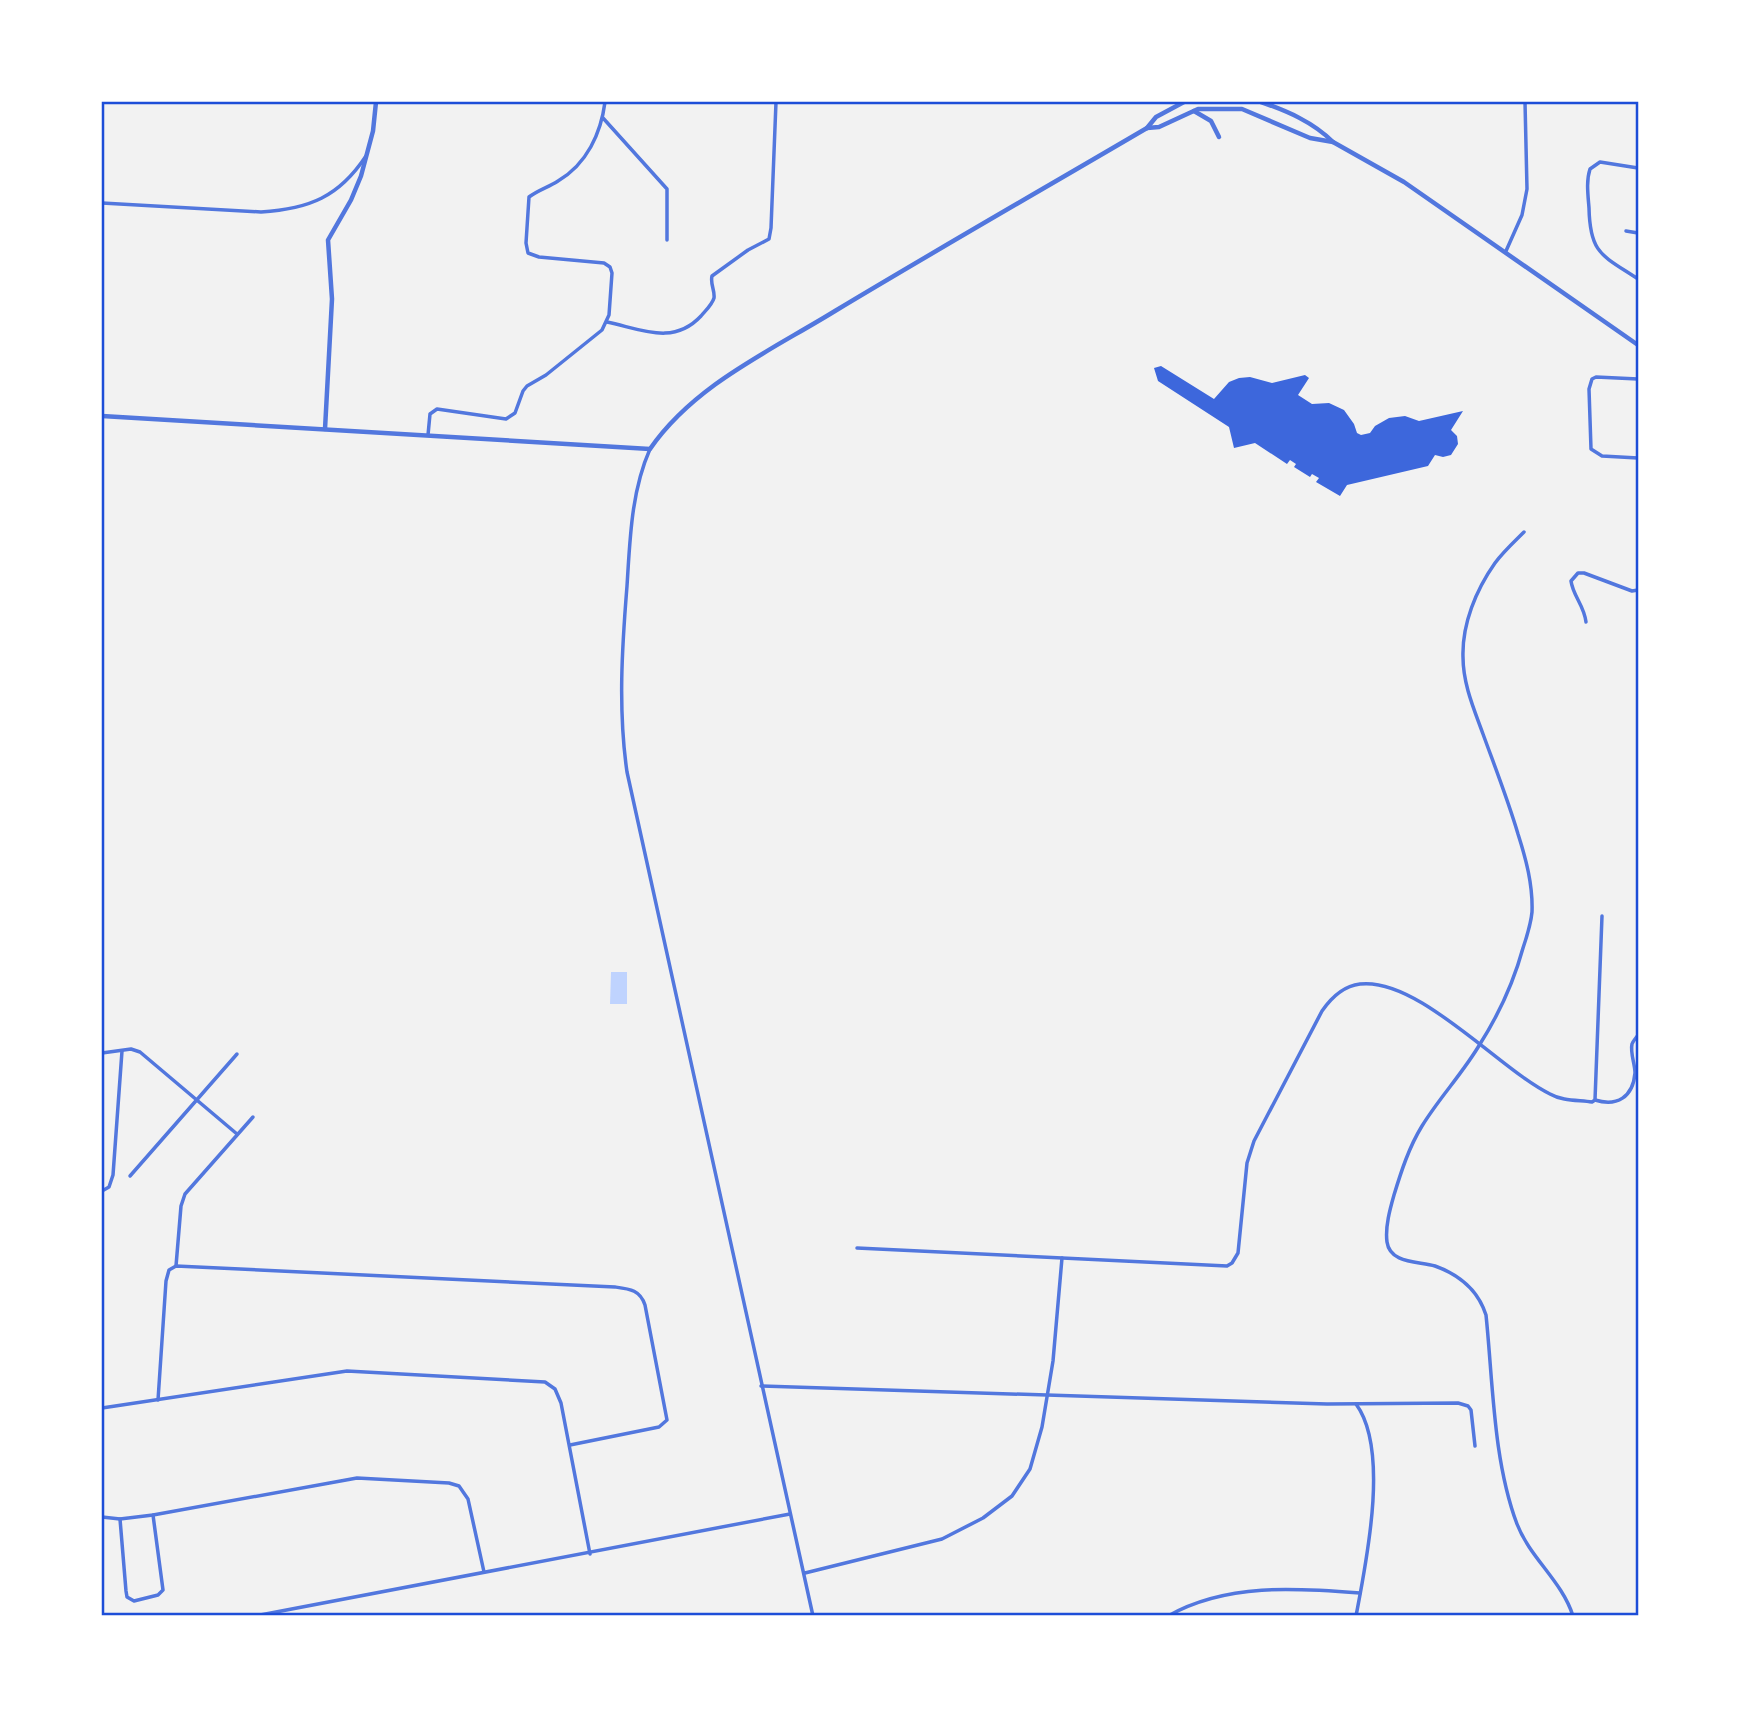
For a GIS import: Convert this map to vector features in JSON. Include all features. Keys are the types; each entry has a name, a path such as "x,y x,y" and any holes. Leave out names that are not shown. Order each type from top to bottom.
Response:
{"street":[{"path":"325,429 332,299 328,240 351,200 361,176 376,102"},
{"path":"428,435 430,414 437,409 510,417 527,386 586,344 607,322 612,273 610,267 604,263 539,257 528,253 526,243 529,197 560,180 578,164 593,142 603,118 605,102"},
{"path":"607,322 662,334 677,333 711,305 714,296 712,276 748,250 769,239 776,102"},
{"path":"813,1615 640,835 622,737 621,703 629,556 635,502 643,465 650,449 676,416 719,382 902,270 1147,128 1156,117 1184,102"},
{"path":"1147,128 1159,127 1219,102"},
{"path":"1238,102 1242,109"},
{"path":"1261,102 1273,104 1286,111 1404,182 1639,345"},
{"path":"1506,251 1522,215 1527,189 1525,102"},
{"path":"1210,107 1242,109 1310,138 1334,142"},
{"path":"1193,111 1210,121 1219,137"},
{"path":"603,118 667,189 667,240"},
{"path":"102,203 261,212 286,210 310,204 333,191 354,173 366,155"},
{"path":"1639,168 1600,162 1590,169 1588,181 1589,223 1594,244 1606,257 1639,279"},
{"path":"1626,231 1639,233"},
{"path":"1639,379 1596,377 1592,379 1589,389 1591,449 1602,456 1639,458"},
{"path":"102,416 650,449"},
{"path":"1524,532 1496,561 1481,585 1471,609 1463,657 1470,698 1512,811 1523,849 1530,877 1532,915 1518,966 1501,1006 1480,1044 1421,1127 1404,1166 1386,1231 1389,1249 1401,1259 1438,1267 1472,1288 1483,1305 1500,1448 1510,1500 1523,1538 1565,1596 1573,1615"},
{"path":"1586,622 1583,605 1571,586 1571,581 1578,573 1632,591 1639,590"},
{"path":"1595,1100 1602,916"},
{"path":"857,1248 1221,1268 1232,1263 1238,1253 1244,1177 1254,1141 1322,1011 1329,1001 1349,987 1373,985 1418,1000 1551,1095 1592,1102 1595,1100 1614,1103 1625,1098 1635,1073 1632,1046 1639,1035"},
{"path":"102,1053 131,1049 141,1052 237,1134"},
{"path":"102,1191 109,1187 113,1175 122,1051"},
{"path":"130,1176 237,1054"},
{"path":"176,1266 181,1206 185,1194 253,1117"},
{"path":"805,1573 942,1539 965,1528 1012,1496 1030,1469 1038,1444 1048,1395 1062,1258"},
{"path":"158,1400 166,1281 169,1270 176,1266 615,1287 636,1291 643,1298 645,1305 667,1420 660,1427 570,1445"},
{"path":"102,1408 347,1371 539,1381 551,1385 558,1395 590,1554"},
{"path":"761,1386 1356,1404 1458,1403 1471,1410 1475,1446"},
{"path":"1356,1404 1365,1423 1372,1455 1374,1485 1370,1542 1356,1615"},
{"path":"102,1517 120,1519 153,1515 357,1478 453,1483 464,1491 468,1499 484,1573"},
{"path":"255,1615 590,1554 790,1514"},
{"path":"120,1519 127,1597 134,1601 158,1595 163,1590 153,1515"},
{"path":"1168,1615 1202,1600 1245,1592 1303,1589 1360,1593"}],"water":[{"path":"611,972 627,972 627,1004 610,1004"}],"building":[{"path":"1161,366 1214,399 1229,382 1239,378 1250,377 1272,383 1305,375 1309,378 1298,395 1312,404 1329,403 1344,410 1357,433 1361,435 1370,433 1375,426 1389,418 1405,416 1419,421 1463,411 1451,430 1457,436 1458,444 1451,455 1435,455 1428,466 1347,485 1340,496 1316,482 1319,478 1312,474 1310,477 1294,467 1296,464 1290,460 1287,464 1255,443 1234,448 1229,427 1158,381 1154,368"}]}
